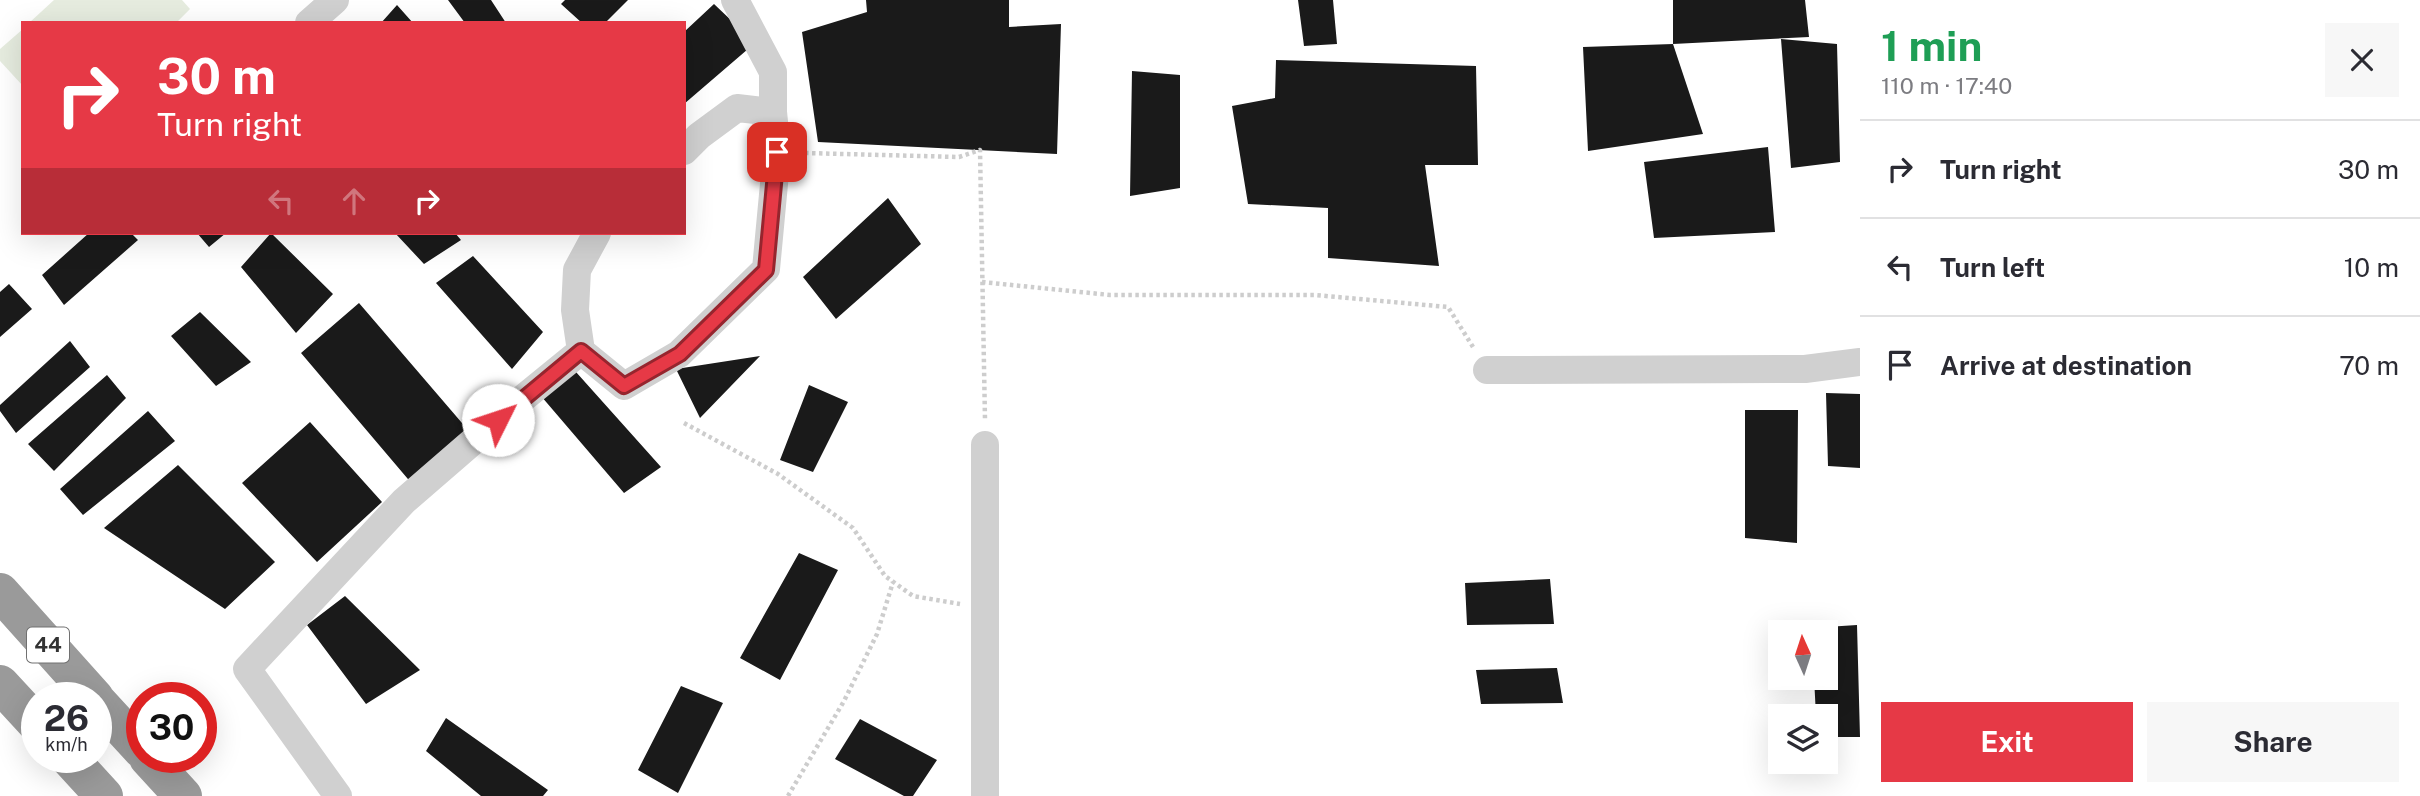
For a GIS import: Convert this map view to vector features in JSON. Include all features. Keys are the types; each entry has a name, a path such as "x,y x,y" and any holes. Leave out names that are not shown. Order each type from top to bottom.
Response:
{"highway":[{"name":"44","path":"0,592 81,682"},
{"path":"0,684 21,707"},
{"name":"44","path":"112,717 126,732"},
{"path":"83,773 104,796"},
{"path":"162,773 183,796"}],"street":[{"path":"311,21 335,0"},
{"path":"596,235 577,270 576,310 581,351 624,386 680,354 766,270 777,152 772,72 735,0"},
{"path":"686,149 737,108 773,112"},
{"path":"338,796 247,669 404,501 581,351"},
{"path":"1487,370 1805,369 1860,362"},
{"path":"985,445 985,796"}],"path":[{"path":"777,152 960,157 980,150 985,445"},
{"path":"982,282 1110,295 1315,295 1448,307 1487,370"},
{"path":"684,423 778,474 853,528 885,576 913,596 985,608"},
{"path":"788,796 844,701 877,634 893,582"}],"shaded area":[{"path":"54,0 182,0 190,9 178,21 31,21"},
{"path":"21,31 21,84 0,61 0,49"}],"building":[{"path":"448,0 491,0 505,21 464,21"},
{"path":"565,0 628,0 607,21 580,21 561,4"},
{"path":"866,0 1009,0 1009,27 1061,24 1057,154 818,142 802,32 867,12"},
{"path":"1298,0 1333,0 1337,44 1304,46"},
{"path":"1673,0 1805,0 1809,37 1673,44"},
{"path":"714,4 755,43 686,102 686,30"},
{"path":"397,5 411,21 383,21"},
{"path":"1781,39 1837,44 1840,162 1791,168"},
{"path":"1673,44 1703,134 1588,151 1583,47"},
{"path":"1276,60 1476,66 1478,165 1425,165 1439,266 1328,258 1328,208 1248,204 1232,106 1275,98"},
{"path":"1132,71 1180,75 1180,188 1130,196"},
{"path":"1768,147 1775,232 1654,238 1644,162"},
{"path":"888,198 921,244 836,319 803,277"},
{"path":"87,235 133,235 138,240 64,305 42,275"},
{"path":"199,235 224,235 209,247"},
{"path":"269,235 273,235 333,294 296,333 241,267"},
{"path":"397,235 457,235 461,240 424,264"},
{"path":"473,256 543,332 512,369 436,283"},
{"path":"9,284 32,309 0,337 0,292"},
{"path":"359,303 468,430 413,485 301,353"},
{"path":"200,312 251,362 216,386 171,336"},
{"path":"70,341 90,367 16,433 0,411 0,405"},
{"path":"760,356 700,418 676,369"},
{"path":"576,372 661,467 624,493 541,396"},
{"path":"107,375 126,398 54,471 28,444"},
{"path":"809,385 848,402 813,472 780,460"},
{"path":"1826,393 1860,394 1860,468 1828,466"},
{"path":"1745,410 1798,410 1797,543 1745,538"},
{"path":"148,411 175,441 83,515 60,489"},
{"path":"310,422 382,502 317,562 242,483"},
{"path":"178,465 275,562 225,609 104,528"},
{"path":"799,553 838,570 780,680 740,658"},
{"path":"1550,579 1554,624 1467,625 1465,583"},
{"path":"345,596 420,670 366,704 307,625"},
{"path":"1857,625 1860,737 1838,737 1838,704 1815,704 1815,690 1838,690 1838,626"},
{"path":"1557,668 1563,703 1481,704 1476,670"},
{"path":"681,686 723,703 678,793 638,770"},
{"path":"446,718 548,790 543,796 481,796 426,751"},
{"path":"860,719 937,760 913,796 904,796 835,759"}],"route":[{"path":"498,420 581,351 624,386 680,354 766,270 777,152"}]}
